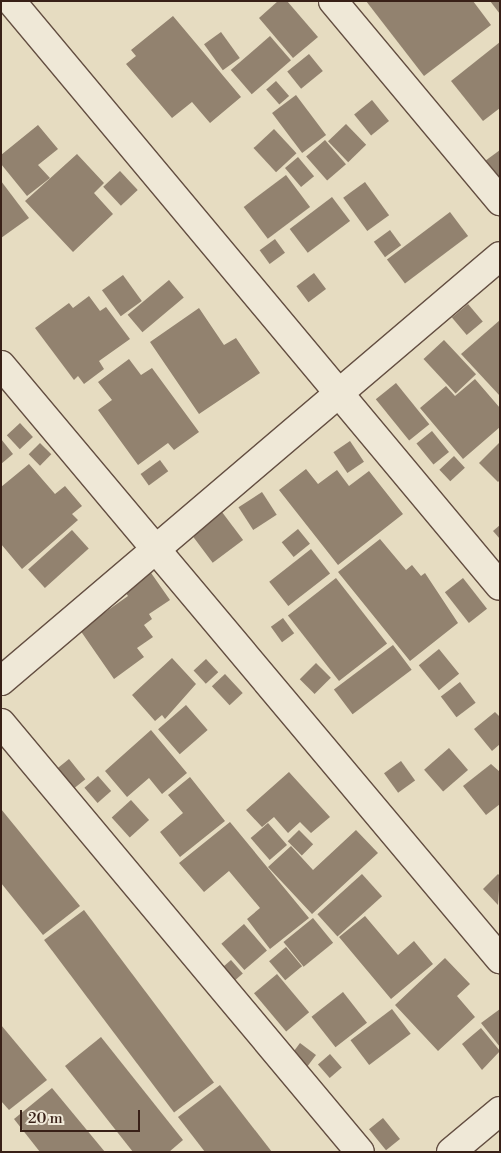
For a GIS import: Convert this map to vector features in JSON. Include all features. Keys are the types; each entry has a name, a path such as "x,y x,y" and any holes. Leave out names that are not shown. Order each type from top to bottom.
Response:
{"street":[{"path":"11,1 336,396 500,586"},
{"path":"333,1 500,201"},
{"path":"1,681 154,548 500,256"},
{"path":"1,365 500,959"},
{"path":"1,723 360,1152"},
{"path":"451,1152 500,1111"}],"building":[{"path":"278,1 287,1 318,37 293,58 259,18"},
{"path":"366,1 473,1 491,25 424,76"},
{"path":"490,1 500,1 500,14"},
{"path":"173,16 241,97 210,123 192,102 172,118 126,64 136,56 131,50"},
{"path":"221,32 240,58 223,70 204,44"},
{"path":"270,36 291,60 252,94 231,70"},
{"path":"500,42 500,108 483,121 451,81"},
{"path":"309,54 323,71 301,89 287,72"},
{"path":"276,81 289,96 279,105 266,90"},
{"path":"296,95 326,135 302,153 272,113"},
{"path":"372,100 389,121 371,135 354,114"},
{"path":"346,124 366,145 348,162 328,141"},
{"path":"38,125 58,149 38,165 50,178 27,196 1,164 1,155"},
{"path":"274,129 297,153 276,172 254,148"},
{"path":"325,140 346,164 327,181 306,156"},
{"path":"500,150 500,180 485,161"},
{"path":"77,154 104,183 94,193 113,214 73,252 25,201"},
{"path":"298,157 314,176 301,187 285,168"},
{"path":"120,171 138,190 121,206 103,187"},
{"path":"286,175 310,207 268,239 244,207"},
{"path":"1,181 29,218 1,238"},
{"path":"365,182 389,215 367,231 343,198"},
{"path":"332,197 350,221 308,253 290,229"},
{"path":"450,212 468,236 405,284 387,260"},
{"path":"390,230 401,245 385,257 374,242"},
{"path":"275,239 285,253 270,264 260,250"},
{"path":"314,273 326,289 308,302 296,286"},
{"path":"123,275 142,301 121,316 102,290"},
{"path":"169,280 184,298 142,332 128,315"},
{"path":"89,296 100,311 106,307 130,339 99,361 104,369 84,384 78,376 74,380 35,328 69,303 73,308"},
{"path":"468,304 483,322 467,335 452,317"},
{"path":"199,308 224,345 236,338 260,373 199,414 150,342"},
{"path":"500,320 500,396 461,354"},
{"path":"444,340 476,374 456,393 424,359"},
{"path":"129,359 141,375 152,368 199,432 174,450 168,443 138,465 98,410 112,400 98,382"},
{"path":"475,379 500,408 500,427 463,459 420,408 446,386 455,396"},
{"path":"396,383 429,424 409,441 376,399"},
{"path":"20,423 33,437 20,449 7,435"},
{"path":"432,431 449,452 433,465 416,444"},
{"path":"1,439 13,454 1,464"},
{"path":"350,441 364,462 347,473 333,452"},
{"path":"500,442 500,480 498,482 479,463"},
{"path":"40,443 51,454 40,466 29,454"},
{"path":"454,456 465,468 450,481 439,470"},
{"path":"160,460 168,471 149,485 141,474"},
{"path":"29,464 55,494 65,486 82,506 72,514 78,520 22,569 1,544 1,487"},
{"path":"306,469 318,484 337,470 349,486 369,471 403,514 338,565 279,490"},
{"path":"262,492 277,515 253,530 239,507"},
{"path":"222,512 243,540 213,563 192,535"},
{"path":"500,525 500,539 493,531"},
{"path":"298,529 310,544 294,557 282,542"},
{"path":"72,530 89,549 45,588 28,569"},
{"path":"380,539 406,570 412,565 421,576 425,573 458,623 410,661 338,572"},
{"path":"311,549 330,573 288,606 269,582"},
{"path":"149,570 170,600 149,614 152,619 144,625 153,637 137,648 144,657 114,679 80,630 128,596 123,589"},
{"path":"336,578 387,643 339,681 288,616"},
{"path":"463,578 487,609 469,623 445,592"},
{"path":"283,618 294,633 282,642 271,627"},
{"path":"393,645 412,670 353,714 334,690"},
{"path":"439,649 459,674 439,690 419,665"},
{"path":"172,658 196,684 165,719 162,715 155,721 132,695"},
{"path":"206,659 218,672 206,684 194,671"},
{"path":"316,663 331,678 315,694 300,679"},
{"path":"225,674 243,693 230,705 212,686"},
{"path":"460,682 476,703 456,717 441,696"},
{"path":"186,705 208,730 180,754 158,729"},
{"path":"495,712 500,717 500,744 492,751 474,729"},
{"path":"151,730 187,773 162,794 149,778 127,797 105,771"},
{"path":"449,748 468,770 443,792 424,770"},
{"path":"69,759 85,779 64,797 47,777"},
{"path":"401,761 415,780 398,793 384,773"},
{"path":"491,764 500,772 500,804 486,815 463,786"},
{"path":"289,772 330,817 311,833 300,822 288,833 274,817 262,827 246,810"},
{"path":"98,776 111,791 98,803 84,788"},
{"path":"190,777 225,821 180,857 160,832 183,813 168,795"},
{"path":"131,800 149,820 130,837 112,817"},
{"path":"1,809 80,906 43,935 1,883"},
{"path":"230,822 309,918 270,949 247,919 260,908 229,871 204,892 179,863"},
{"path":"268,823 287,845 270,860 251,838"},
{"path":"299,830 313,844 302,855 288,841"},
{"path":"356,830 378,853 312,914 268,867 291,846 313,870"},
{"path":"362,874 382,896 337,936 317,914"},
{"path":"498,874 500,876 498,905 483,889"},
{"path":"84,910 214,1083 174,1113 44,940"},
{"path":"365,916 398,955 414,941 433,964 391,999 339,937"},
{"path":"313,918 333,943 304,967 283,942"},
{"path":"244,924 267,950 244,970 221,944"},
{"path":"286,947 302,966 285,980 269,961"},
{"path":"445,958 470,984 457,996 475,1017 438,1051 395,1005"},
{"path":"231,960 243,974 233,982 221,969"},
{"path":"277,974 309,1012 286,1032 254,993"},
{"path":"343,992 367,1023 335,1047 311,1017"},
{"path":"392,1009 411,1034 369,1065 350,1040"},
{"path":"500,1009 500,1047 481,1023"},
{"path":"1,1025 47,1080 9,1110 1,1101"},
{"path":"481,1028 500,1051 482,1070 462,1044"},
{"path":"101,1037 183,1140 169,1152 133,1152 65,1066"},
{"path":"300,1043 316,1055 304,1071 288,1059"},
{"path":"330,1054 342,1068 330,1078 318,1064"},
{"path":"220,1085 272,1152 205,1152 178,1117"},
{"path":"52,1088 105,1152 40,1152 14,1119"},
{"path":"383,1118 400,1139 386,1150 369,1129"}]}
